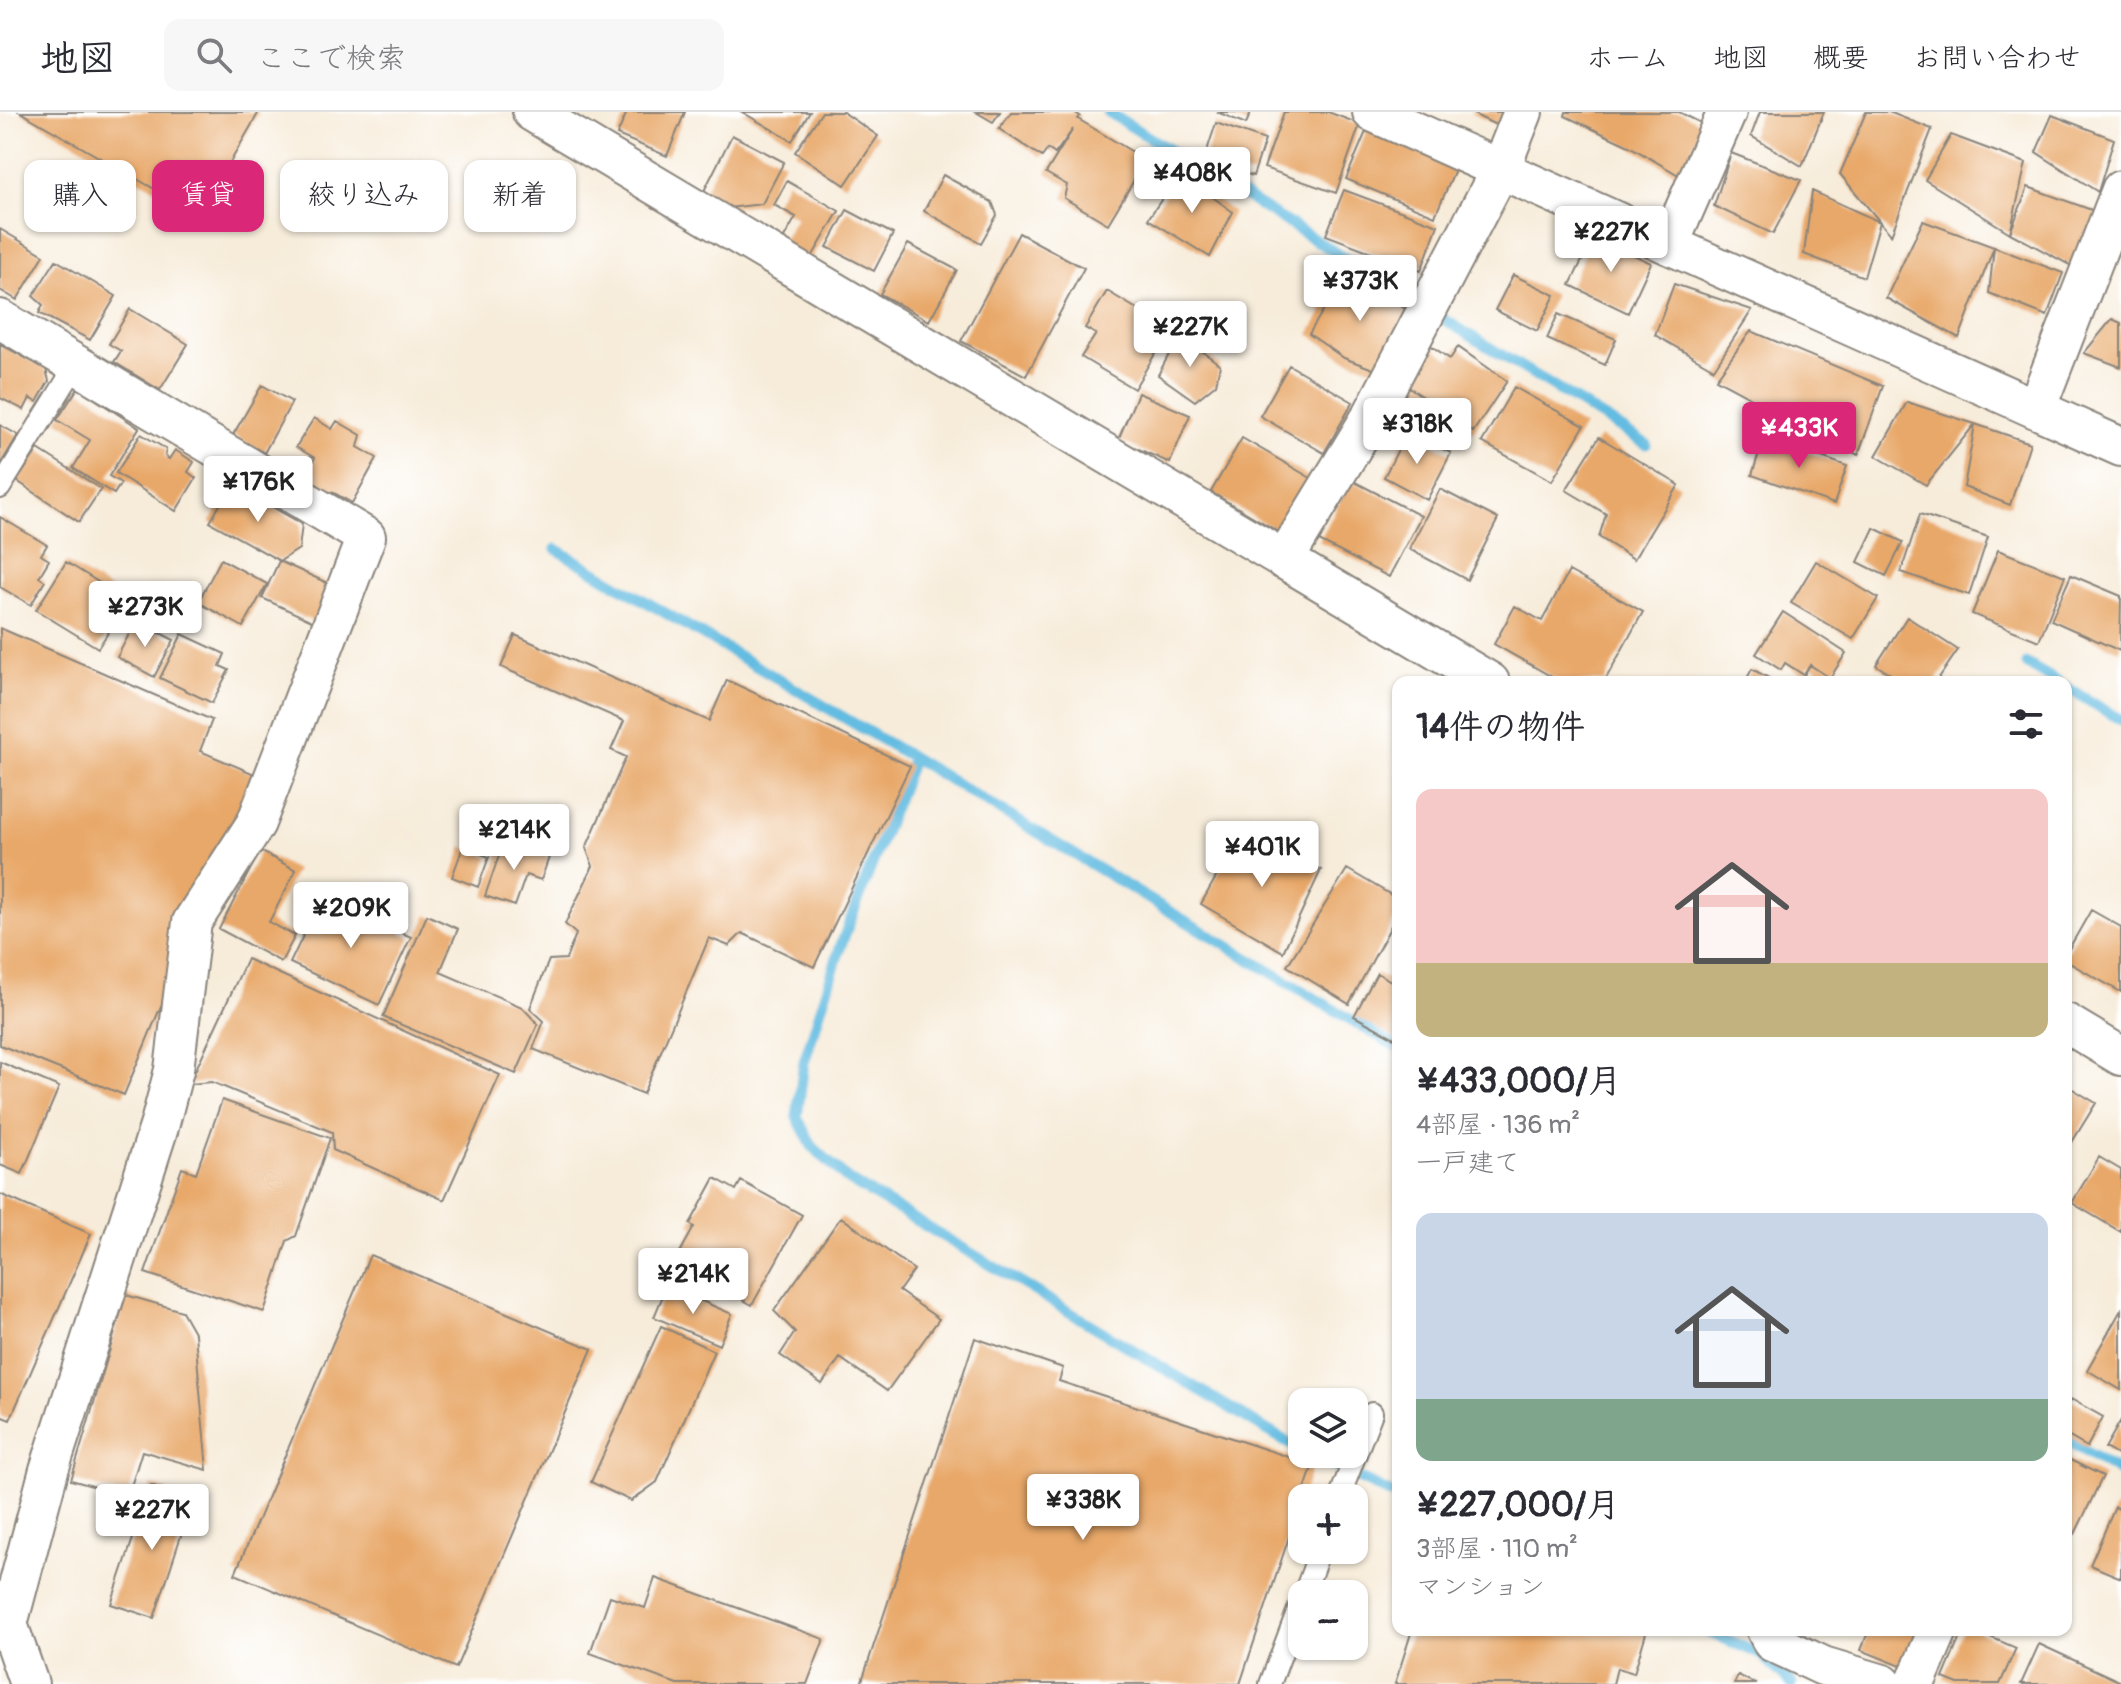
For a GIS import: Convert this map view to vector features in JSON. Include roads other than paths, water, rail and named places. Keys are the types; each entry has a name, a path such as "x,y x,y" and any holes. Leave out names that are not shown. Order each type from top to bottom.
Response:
{"street":[{"path":"532,112 1480,676"},
{"path":"1372,112 2121,447"},
{"path":"1284,560 1372,415 1500,170 1523,112"},
{"path":"1669,245 1727,112"},
{"path":"2036,409 2121,190"},
{"path":"0,319 366,537 256,823 192,922 174,1070 159,1127 49,1470 4,1622 29,1684"},
{"path":"2072,1027 2121,1056"},
{"path":"1769,1636 1772,1642 1820,1675 1883,1684"},
{"path":"1915,1684 1935,1636"}],"lane":[{"path":"0,488 76,365"},
{"path":"1344,1484 1372,1413"},
{"path":"1270,1684 1288,1636"}],"waterway":[{"path":"1108,112 1646,444"},
{"path":"556,549 1392,1044"},
{"path":"2027,664 2048,676"},
{"path":"2072,691 2121,720"},
{"path":"913,758 842,942 804,1062 797,1117 812,1146 847,1179 1288,1443"},
{"path":"2072,1444 2121,1473"},
{"path":"1337,1468 1392,1494"},
{"path":"1717,1636 1760,1654 1792,1684"}]}
